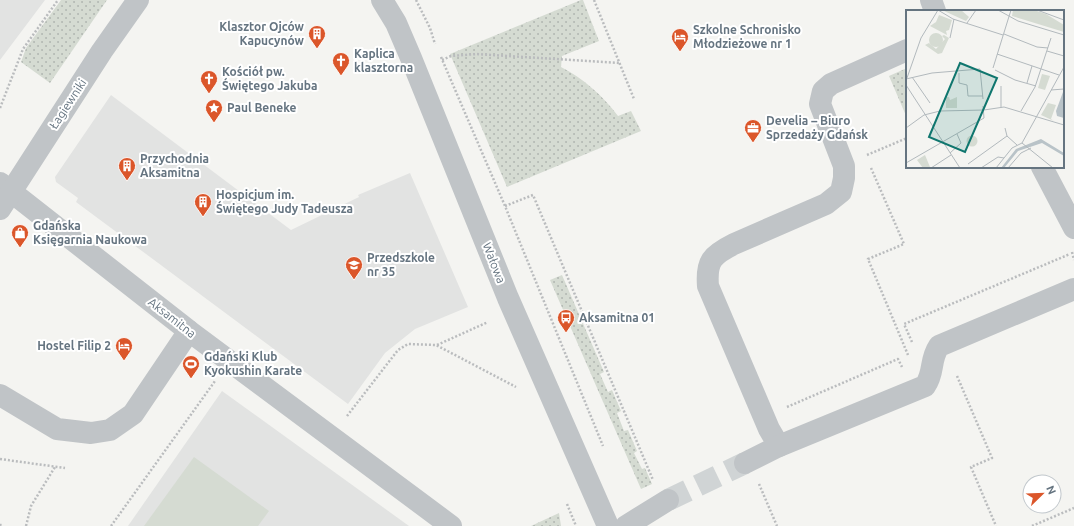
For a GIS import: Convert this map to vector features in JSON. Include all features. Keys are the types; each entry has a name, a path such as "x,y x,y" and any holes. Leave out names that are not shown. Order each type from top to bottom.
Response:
{"street":[{"name":"Łagiewniki","path":"4,195 138,0"},
{"name":"Wałowa","path":"382,0 396,23 508,298 608,526"},
{"path":"931,0 936,10"},
{"path":"779,446 769,429 708,286 707,273 711,259 721,250 826,204 841,192 844,178 844,166 820,104 823,91 831,84 906,50"},
{"path":"1043,168 1074,228"},
{"name":"Aksamitna","path":"4,195 451,526"},
{"path":"745,463 779,446 926,386 931,378 933,355 940,346 1074,289"},
{"path":"0,395 57,429 91,433 110,430 133,414 188,331"},
{"path":"626,526 665,502"}],"path":[{"path":"0,108 23,49 58,0"},
{"path":"416,0 430,28 436,48"},
{"path":"594,0 634,99"},
{"path":"439,54 505,206 606,452"},
{"path":"442,60 451,56 477,54 620,63"},
{"path":"906,138 866,156 904,244 868,259 911,362"},
{"path":"505,206 533,195 665,502"},
{"path":"915,349 904,324 1073,253 1074,260"},
{"path":"436,345 488,322"},
{"path":"346,417 398,350 408,344 436,345 516,387"},
{"path":"784,408 898,359 903,369 907,367"},
{"path":"957,375 992,458 971,467 996,526"},
{"path":"111,526 216,379"},
{"path":"0,459 65,468"},
{"path":"26,526 31,506 55,467"},
{"path":"567,504 576,526"},
{"path":"1032,526 1074,508"}],"shaded area":[{"path":"0,0 45,0 0,60"},
{"path":"61,0 107,0 50,83 21,62 26,48"},
{"path":"583,0 599,41 562,56 561,67 577,76 592,88 606,101 618,116 631,111 641,131 507,187 450,54"},
{"path":"906,68 906,116 889,76"},
{"path":"111,95 291,230 359,197 358,195 410,173 468,307 415,329 385,353 348,404 76,202 78,198 56,182 55,177"},
{"path":"562,275 604,372 600,374 608,392 612,390 621,411 617,413 624,431 628,430 637,451 634,453 642,469 645,468 652,484 641,489 550,280"},
{"path":"222,391 409,526 128,526"},
{"path":"194,457 269,511 258,526 144,526"},
{"path":"559,513 561,526 531,526"}],"tunnel":[{"path":"668,500 745,463"}],"place":[{"name":"Klasztor Ojców Kapucynów","path":"317,49"},
{"name":"Szkolne Schronisko Młodzieżowe nr 1","path":"680,52"},
{"name":"Kaplica klasztorna","path":"341,76"},
{"name":"Kościół pw. Świętego Jakuba","path":"209,94"},
{"name":"Paul Beneke","path":"214,123"},
{"name":"Develia – Biuro Sprzedaży Gdańsk","path":"753,143"},
{"name":"Przychodnia Aksamitna","path":"127,181"},
{"name":"Hospicjum im. Świętego Judy Tadeusza","path":"203,217"},
{"name":"Gdańska Księgarnia Naukowa","path":"20,248"},
{"name":"Przedszkole nr 35","path":"354,280"},
{"name":"Aksamitna 01","path":"566,333"},
{"name":"Hostel Filip 2","path":"124,361"},
{"name":"Gdański Klub Kyokushin Karate","path":"191,379"}]}
